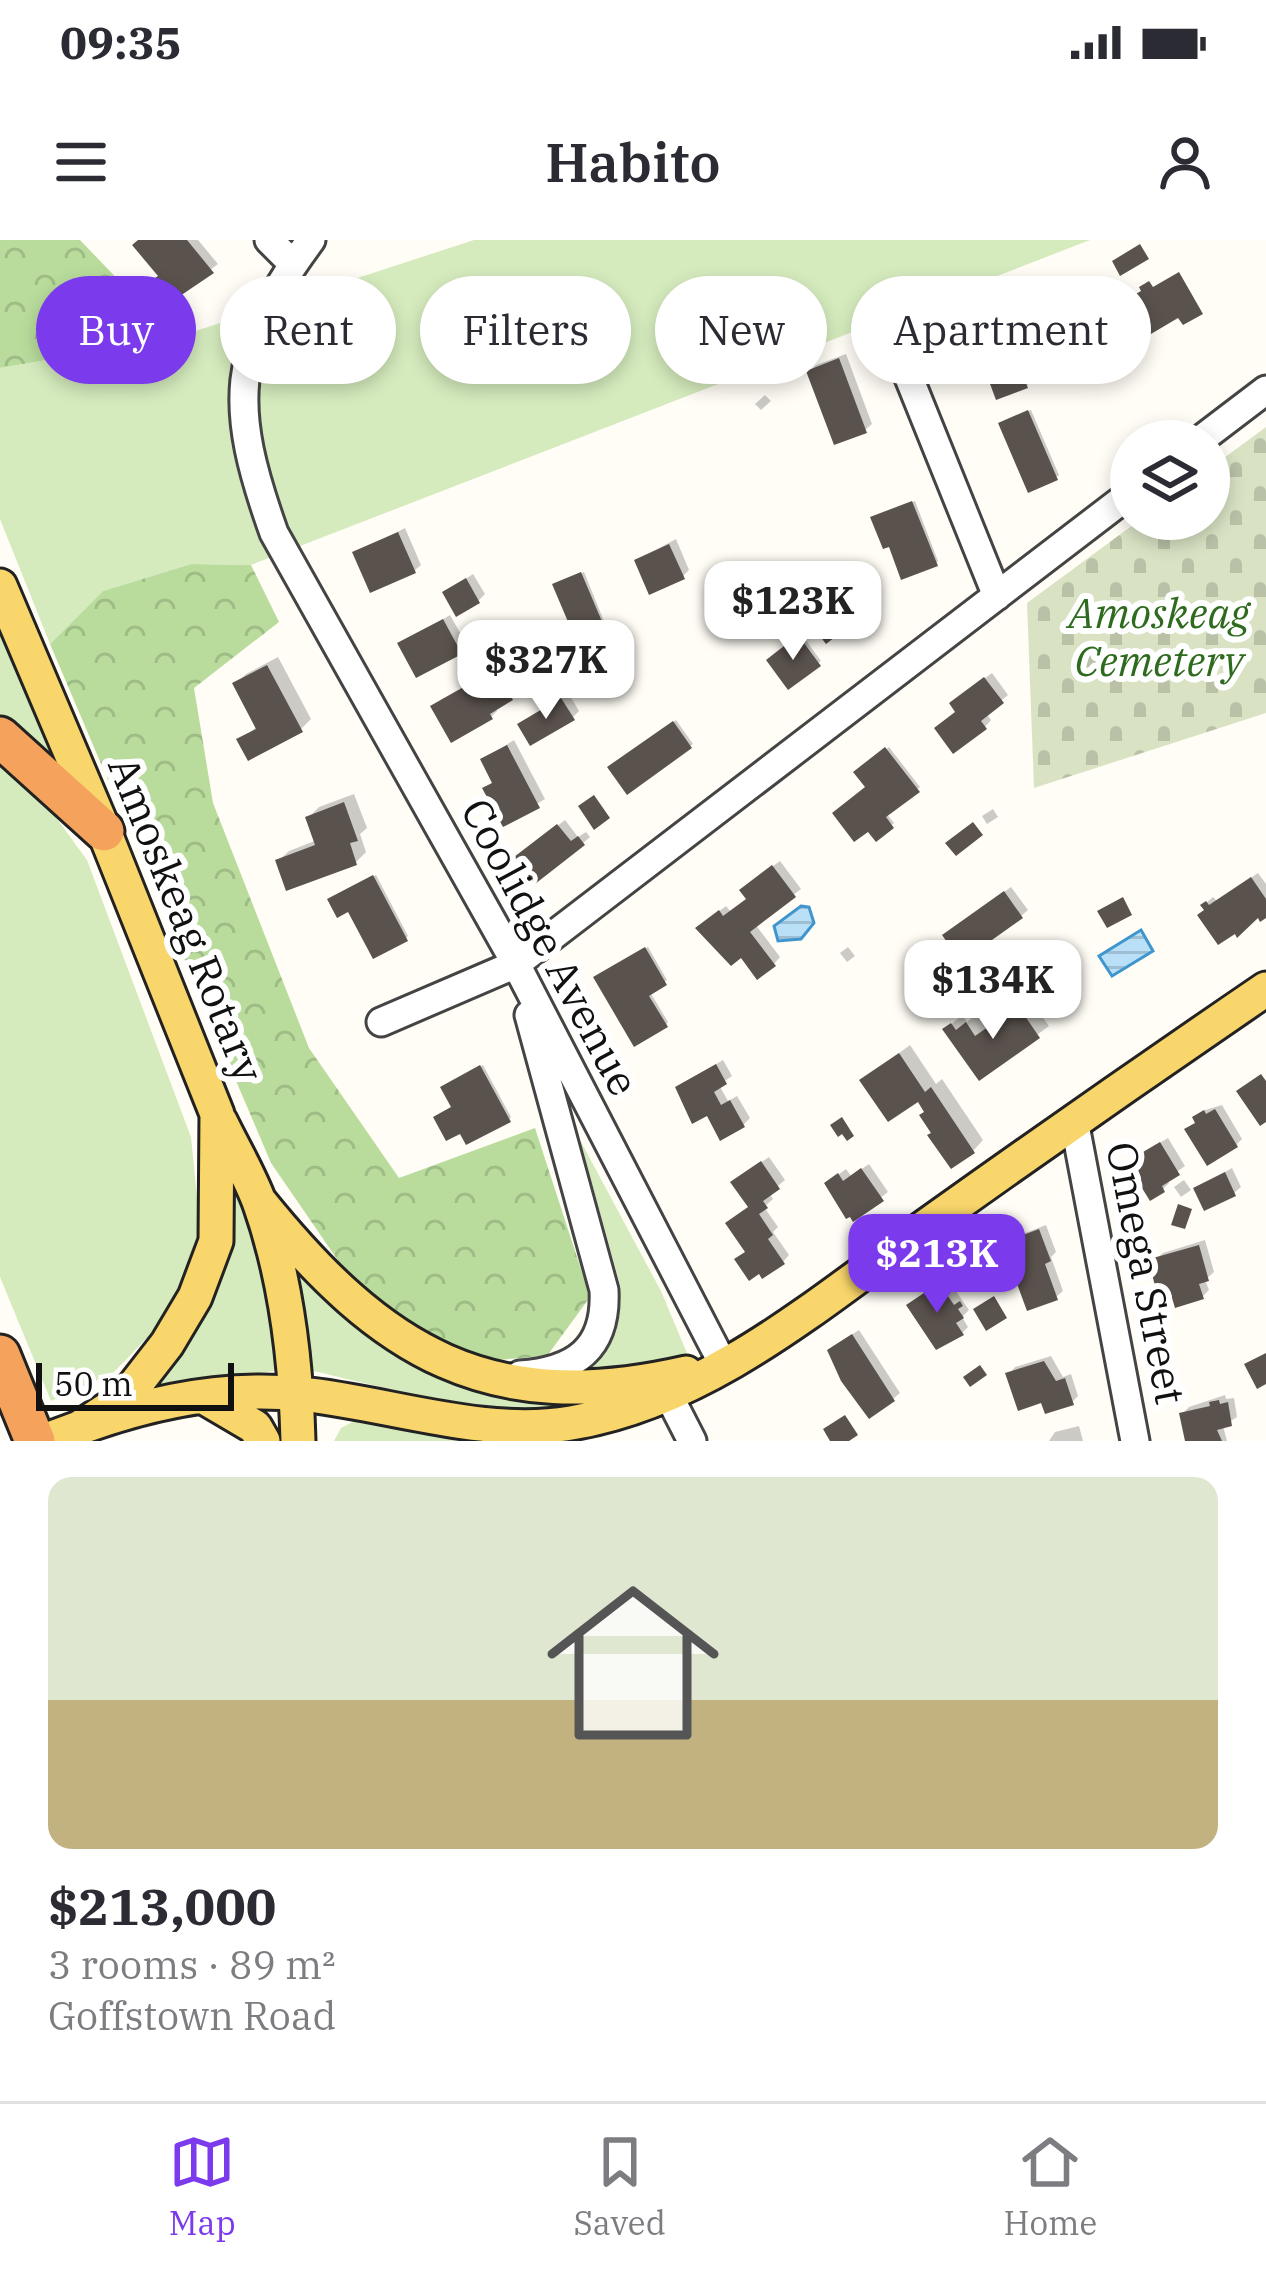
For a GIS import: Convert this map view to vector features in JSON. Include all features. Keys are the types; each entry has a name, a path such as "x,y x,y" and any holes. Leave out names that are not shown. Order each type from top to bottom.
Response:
{"highway":[{"path":"0,736 104,831"},
{"path":"0,1354 39,1441"}],"main road":[{"name":"Amoskeag Rotary","path":"0,586 217,1114 216,1241 195,1298 125,1398 79,1428 39,1441"},
{"path":"79,1428 140,1406 204,1396 297,1393 484,1422 564,1424 622,1414 669,1396 786,1325 1266,989"},
{"path":"217,1114 260,1202 278,1272 297,1393 298,1441"},
{"path":"260,1202 301,1253 345,1295 421,1350 478,1374 525,1386 573,1389 660,1379 723,1364"},
{"path":"204,1396 255,1427 263,1441"},
{"path":"318,1441 324,1415 372,1405"}],"street":[{"path":"269,240 293,264"},
{"name":"Coolidge Avenue","path":"311,240 274,290 250,347 242,410 251,470 274,532 516,964 723,1364"},
{"path":"912,384 997,596"},
{"path":"1227,420 1266,390"},
{"path":"381,1022 516,964 1110,509"},
{"path":"478,1374 546,1372 569,1365 586,1353 605,1309 591,1240 516,964"},
{"name":"Omega Street","path":"1074,1120 1135,1441"},
{"path":"669,1396 692,1441"}],"green space":[{"path":"0,240 80,240 115,276 36,276 36,362 0,368"},
{"path":"474,240 1090,240 997,276 851,276 851,333 827,342 827,276 655,276 655,384 718,384 251,565 191,564 103,591 50,644 0,519 0,368 36,362 36,384 196,384 196,331 220,323 220,384 396,384 396,276 364,276"},
{"name":"Amoskeag Cemetery","path":"1266,427 1266,713 1034,788 1027,603 1112,540 1230,540 1230,454"},
{"path":"191,564 251,565 279,622 194,688 213,803 309,1048 399,1178 535,1128 590,1297 547,1356 483,1361 419,1332 348,1275 271,1163 50,644 103,591"},
{"path":"0,633 56,768 0,720"},
{"path":"0,766 49,808 87,860 191,1137 201,1237 173,1311 113,1373 51,1401 0,1277"},
{"path":"580,1140 661,1291 689,1358 565,1377 604,1346 621,1288"},
{"path":"228,1158 251,1211 280,1370 143,1390 205,1316 228,1247"},
{"path":"287,1254 347,1318 436,1377 511,1395 609,1406 493,1406 306,1369"},
{"path":"362,1417 488,1441 334,1441 341,1428"}],"water":[{"path":"801,906 809,907 814,923 801,939 778,941 774,926"},
{"path":"1141,930 1153,951 1112,976 1099,956"}],"building":[{"path":"138,240 187,240 214,273 196,285 196,276 158,276 132,245"},
{"path":"1140,244 1149,259 1120,276 1112,261"},
{"path":"1179,272 1203,314 1183,325 1178,318 1151,334 1151,284"},
{"path":"839,358 867,433 834,445 811,384 827,384 827,363"},
{"path":"990,384 1026,384 1028,388 996,400"},
{"path":"1028,410 1058,480 1028,493 998,423"},
{"path":"912,501 938,566 901,580 889,547 883,549 870,517"},
{"path":"398,532 416,573 370,593 352,552"},
{"path":"669,544 685,579 649,595 634,560"},
{"path":"581,572 606,631 577,643 552,584"},
{"path":"466,578 480,603 456,617 442,592"},
{"path":"842,592 861,617 826,644 807,619"},
{"path":"443,619 462,654 416,678 397,643"},
{"path":"798,635 821,666 788,690 766,660"},
{"path":"267,665 303,732 248,761 236,739 256,729 232,683"},
{"path":"984,677 1004,703 981,721 987,729 953,754 934,728 955,712 949,703"},
{"path":"478,679 485,692 503,682 513,700 490,714 493,719 451,743 430,706"},
{"path":"561,698 575,720 530,746 517,724"},
{"path":"673,721 692,748 627,795 607,767"},
{"path":"507,745 540,808 503,827 482,788 492,783 480,759"},
{"path":"885,747 920,792 886,817 894,828 876,842 868,832 854,842 832,813 865,787 853,772"},
{"path":"594,795 610,818 594,830 578,806"},
{"path":"344,802 358,841 350,843 357,865 286,891 275,860 315,845 305,817"},
{"path":"973,822 983,835 956,856 945,843"},
{"path":"557,824 571,841 578,836 585,845 535,884 514,857"},
{"path":"772,865 796,897 750,932 776,966 757,980 741,958 731,966 695,928 719,910 723,916 746,899 739,890"},
{"path":"373,875 408,941 373,959 348,912 337,918 327,899"},
{"path":"1251,877 1266,899 1266,918 1260,922 1258,918 1237,938 1235,934 1218,945 1197,915 1204,910 1200,905 1206,901 1209,905"},
{"path":"1004,891 1023,918 961,962 942,935"},
{"path":"1123,897 1132,915 1107,928 1097,911"},
{"path":"645,947 667,985 649,996 668,1027 634,1047 593,977"},
{"path":"926,996 935,1005 926,1014 917,1005"},
{"path":"1018,1006 1040,1038 979,1081 942,1029 951,1023 956,1030 966,1022 975,1036"},
{"path":"899,1053 925,1092 931,1087 975,1153 951,1169 927,1135 931,1133 919,1115 924,1112 918,1102 888,1122 859,1080"},
{"path":"716,1064 727,1084 714,1092 721,1105 730,1100 745,1127 720,1141 707,1116 692,1124 675,1087"},
{"path":"480,1065 511,1122 466,1145 460,1134 446,1141 433,1117 451,1107 440,1087"},
{"path":"1261,1074 1266,1081 1266,1122 1260,1126 1236,1091"},
{"path":"1215,1109 1238,1147 1207,1166 1184,1129 1195,1123 1192,1117"},
{"path":"842,1117 854,1136 847,1141 830,1125"},
{"path":"1160,1142 1180,1175 1150,1201 1126,1162"},
{"path":"761,1161 780,1189 763,1201 768,1208 759,1214 785,1264 762,1279 759,1274 749,1281 734,1259 745,1252 725,1223 748,1207 730,1182"},
{"path":"861,1168 884,1201 853,1222 846,1219 824,1183 838,1173 843,1181"},
{"path":"1225,1172 1236,1196 1204,1211 1193,1188"},
{"path":"1178,1204 1192,1209 1185,1229 1171,1225"},
{"path":"1039,1229 1058,1300 1027,1311 1002,1243"},
{"path":"1199,1245 1209,1281 1199,1284 1204,1299 1175,1308 1170,1291 1163,1293 1161,1285 1155,1286 1153,1258"},
{"path":"939,1283 954,1305 960,1301 963,1306 958,1309 964,1318 956,1323 964,1335 936,1350 906,1305"},
{"path":"994,1296 1007,1318 986,1331 973,1309"},
{"path":"852,1334 895,1401 869,1419 841,1381 827,1350"},
{"path":"1266,1353 1266,1384 1257,1389 1244,1364"},
{"path":"1044,1361 1056,1381 1065,1378 1074,1405 1045,1414 1041,1403 1018,1411 1005,1373"},
{"path":"980,1365 987,1375 970,1387 963,1377"},
{"path":"1219,1400 1220,1404 1228,1402 1232,1426 1217,1430 1222,1441 1185,1441 1179,1413"},
{"path":"845,1415 858,1435 849,1441 830,1441 823,1429"}]}
